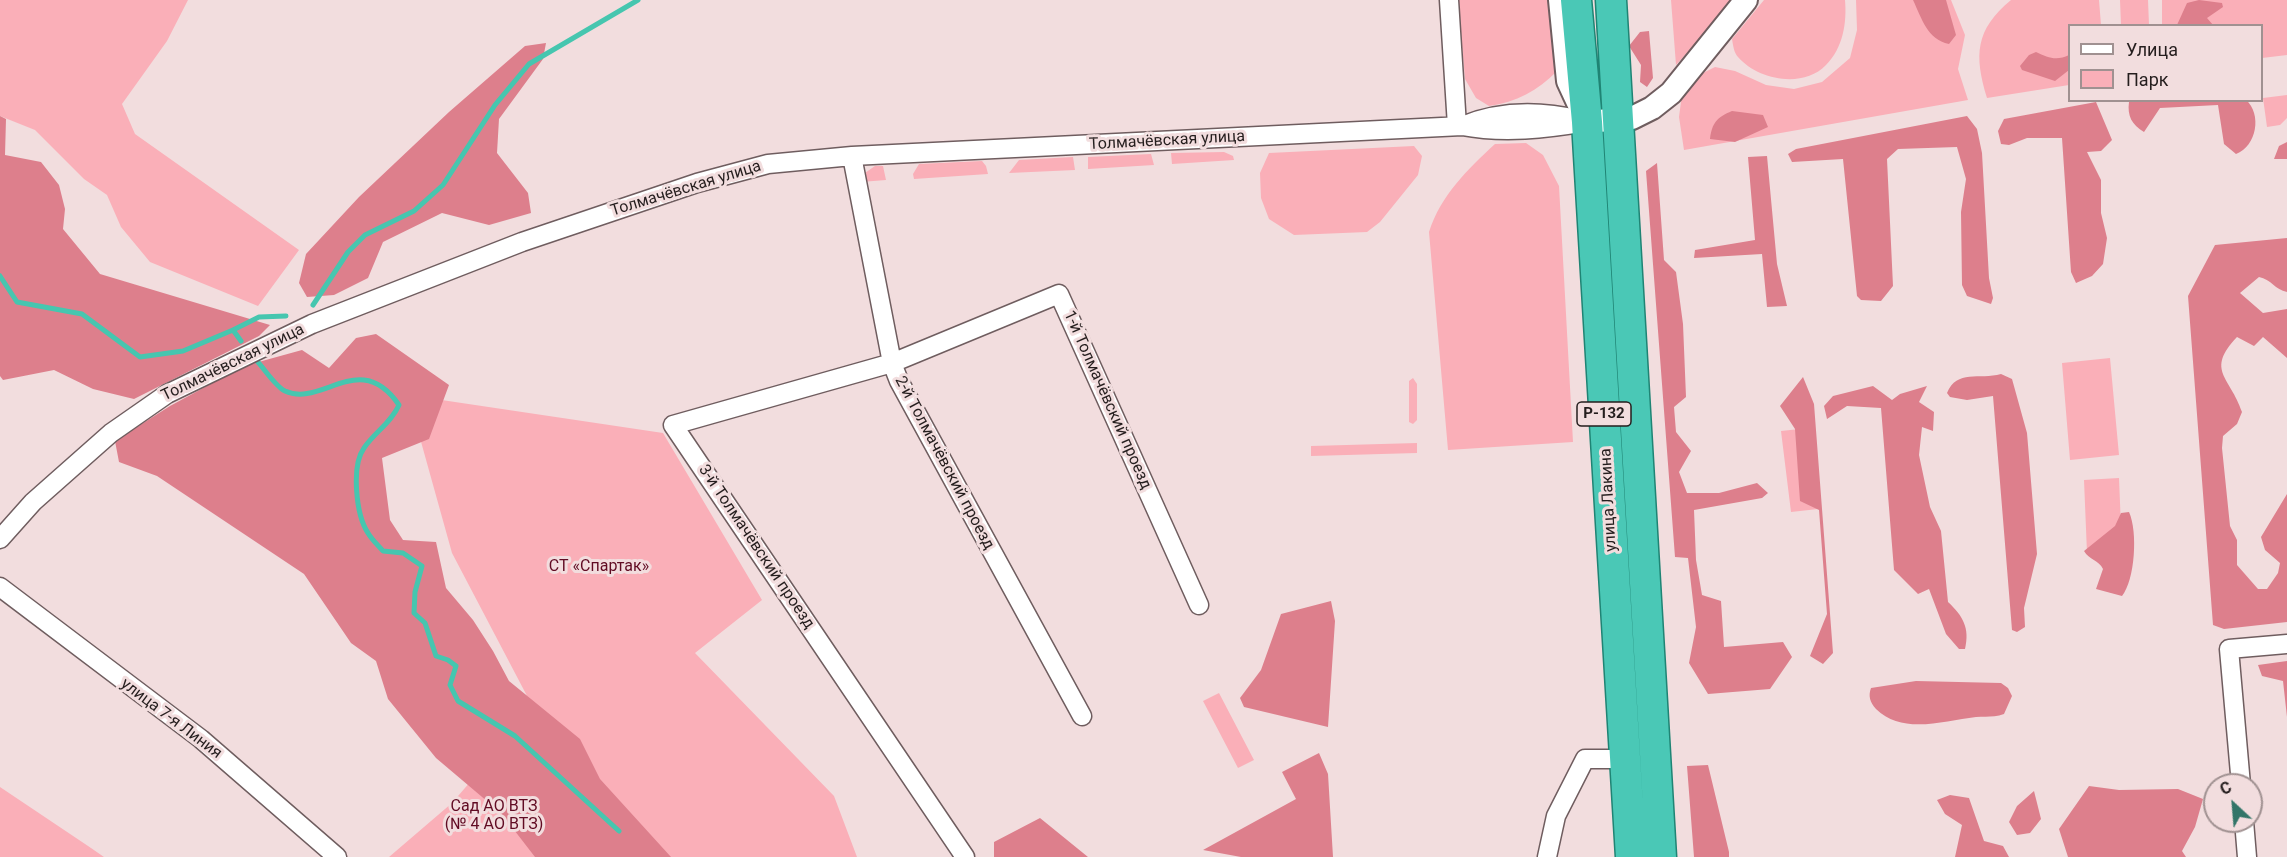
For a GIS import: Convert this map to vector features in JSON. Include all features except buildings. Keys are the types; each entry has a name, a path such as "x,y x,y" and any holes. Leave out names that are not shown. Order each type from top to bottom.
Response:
{"highway":[{"name":"улица Лакина","path":"1576,0 1587,122 1631,857"},
{"name":"улица Лакина","path":"1611,0 1661,857"}],"street":[{"path":"1449,0 1459,126"},
{"path":"1560,0 1568,81 1587,122 1632,118 1652,108 1671,93 1746,0"},
{"name":"Толмачёвская улица","path":"0,539 33,502 111,433 167,394 312,324 522,242 697,183 768,164 852,156 1459,126 1487,131 1549,128 1587,122"},
{"name":"2-й Толмачёвский проезд","path":"852,156 892,363 898,381 1082,716"},
{"name":"1-й Толмачёвский проезд","path":"892,363 1059,294 1198,605"},
{"name":"3-й Толмачёвский проезд","path":"892,363 673,425 964,857"},
{"name":"улица 7-я Линия","path":"0,587 201,739 337,857"},
{"path":"2240,773 2229,649 2287,644"},
{"path":"1547,857 1556,816 1585,759 1624,759"},
{"path":"2245,833 2247,857"}],"green space":[{"path":"0,0 188,0 167,41 122,104 135,134 299,250 258,306 150,262 121,227 107,195 84,179 35,130 0,116"},
{"path":"1458,0 1552,0 1557,71 1534,90 1508,102 1489,106 1476,98 1465,79"},
{"path":"1671,0 1735,0 1676,65"},
{"path":"1764,0 1845,0 1843,35 1826,65 1805,77 1781,79 1757,71 1738,57 1732,39"},
{"path":"1856,0 1951,0 1965,35 1958,69 1968,100 1684,150 1679,117 1682,94 1699,75 1715,67 1735,71 1766,85 1794,89 1822,82 1850,58 1857,30"},
{"path":"2011,0 2099,0 2101,24 2068,24 2068,85 1987,98 1979,56 1984,33 1999,11"},
{"path":"2120,0 2148,0 2149,24 2121,24"},
{"path":"2162,0 2287,0 2287,55 2263,58 2263,24 2162,24"},
{"path":"2287,95 2287,118 2280,125 2267,127 2263,98"},
{"path":"1526,143 1543,155 1559,186 1573,442 1448,450 1429,232 1440,206 1456,184 1495,144"},
{"path":"1414,146 1422,156 1418,175 1380,222 1367,232 1294,235 1269,219 1261,198 1260,173 1269,153"},
{"path":"1224,152 1233,156 1234,160 1172,164 1171,153"},
{"path":"1151,154 1154,165 1088,169 1088,157"},
{"path":"1073,157 1075,170 1009,173 1019,160"},
{"path":"982,161 988,174 914,179 913,174 919,164"},
{"path":"875,166 883,166 886,180 861,182 862,175"},
{"path":"2110,358 2119,455 2070,460 2062,363"},
{"path":"1413,378 1417,384 1417,420 1413,424 1409,422 1409,381"},
{"name":"СТ «Спартак»","path":"408,395 663,433 762,600 695,653 834,796 857,857 389,857 452,803 496,752 547,734 452,553"},
{"path":"1809,428 1818,509 1791,512 1781,431"},
{"path":"1417,443 1417,453 1311,456 1311,446"},
{"path":"2119,478 2122,552 2087,553 2084,480"},
{"path":"1219,693 1254,760 1238,768 1203,701"},
{"path":"0,787 91,848 104,857 0,857"}],"shaded area":[{"path":"1913,0 1946,0 1956,35 1949,44 1935,38 1930,33"},
{"path":"2199,0 2222,3 2223,7 2207,18 2212,24 2177,24 2187,3"},
{"path":"1649,31 1653,78 1647,87 1640,82 1641,65 1629,46 1640,32"},
{"path":"546,43 543,59 499,119 497,153 528,193 531,213 489,225 442,213 383,242 368,278 334,295 307,297 299,283 306,254 359,197 449,112 525,46"},
{"path":"2036,52 2052,58 2068,55 2068,71 2055,81 2022,70 2020,66 2029,55"},
{"path":"2096,102 2112,140 2101,151 2087,152 2101,180 2101,213 2107,238 2103,264 2092,276 2076,283 2071,272 2062,138 2027,138 2009,145 2001,144 1998,131 2004,119"},
{"path":"2129,102 2248,102 2254,113 2255,129 2249,144 2236,154 2224,144 2218,105 2160,108 2144,132 2133,123 2129,112"},
{"path":"1732,111 1763,115 1768,127 1735,142 1710,139 1716,121"},
{"path":"0,116 6,119 5,155 41,162 59,185 65,209 63,229 100,274 270,325 259,336 134,399 93,389 54,370 3,380 0,376"},
{"path":"1967,116 1977,129 1982,153 1989,278 1993,298 1991,304 1967,296 1962,285 1961,212 1966,179 1957,147 1898,149 1887,159 1893,286 1881,301 1861,300 1857,296 1843,159 1792,162 1788,154 1796,149"},
{"path":"2287,142 2287,159 2274,159 2279,146"},
{"path":"1767,156 1777,264 1787,306 1767,307 1762,254 1694,258 1695,250 1755,240 1748,157"},
{"path":"1657,163 1664,260 1676,272 1683,324 1686,397 1674,407 1676,432 1691,451 1679,472 1687,493 1719,493 1757,483 1768,493 1762,498 1694,510 1696,560 1702,595 1721,601 1724,647 1783,642 1792,657 1770,689 1708,694 1689,663 1696,627 1688,558 1675,557 1646,171"},
{"path":"2287,238 2287,292 2259,277 2240,293 2263,313 2287,309 2287,358 2263,337 2254,346 2237,337 2223,358 2221,366 2242,412 2237,424 2223,436 2222,448 2230,526 2237,540 2237,565 2258,589 2267,589 2278,573 2280,563 2265,550 2261,537 2287,494 2287,622 2224,629 2213,625 2188,296 2215,245"},
{"path":"376,334 449,385 429,439 382,458 390,520 403,540 436,542 446,588 473,620 509,681 580,739 600,779 671,857 535,857 501,813 436,758 388,699 376,661 351,643 304,574 157,476 119,462 115,441 170,406 244,366 302,350 329,368 356,338"},
{"path":"2001,374 2012,379 2027,433 2037,554 2024,608 2025,627 2017,632 2012,630 1993,396 1967,400 1950,397 1947,393 1951,386 1963,378"},
{"path":"1803,377 1814,404 1833,653 1823,664 1810,656 1827,614 1819,510 1800,501 1795,429 1780,406"},
{"path":"1873,386 1892,400 1900,394 1927,386 1919,402 1934,412 1933,431 1922,427 1919,455 1930,507 1941,531 1948,602 1958,612 1964,623 1967,635 1965,649 1959,649 1946,634 1929,589 1918,594 1894,570 1881,408 1847,406 1827,419 1824,406 1833,396"},
{"path":"2129,512 2134,531 2134,556 2130,579 2122,596 2096,589 2103,569 2084,551 2115,526 2121,513"},
{"path":"1331,601 1335,621 1328,727 1244,707 1240,698 1261,670 1281,614"},
{"path":"2287,661 2287,717 2283,681 2262,676 2258,665"},
{"path":"1916,681 2001,683 2008,688 2012,696 2004,714 1923,724 1898,722 1886,717 1876,709 1871,701 1871,688"},
{"path":"1319,753 1328,774 1333,857 1241,857 1203,850 1296,799 1282,772"},
{"path":"1708,765 1729,857 1694,857 1687,766"},
{"path":"2089,786 2119,790 2178,789 2203,799 2195,827 2182,851 2186,857 2068,857 2059,829"},
{"path":"2034,791 2041,819 2030,833 2017,835 2009,822 2017,806"},
{"path":"1950,795 1969,798 1984,841 2003,846 2009,857 1955,857 1962,825 1945,814 1937,800"},
{"path":"1040,818 1088,857 994,857 994,842"}],"waterway":[{"path":"313,305 348,252 365,235 414,211 443,185 495,105 529,64 638,0"},
{"path":"0,276 17,302 82,314 140,357 183,351 233,330 241,341"},
{"path":"233,330 259,317 286,316"},
{"path":"256,360 285,391 299,394 356,380 370,381 384,389 399,405 392,417 364,448 357,466 358,503 360,515 368,533 383,551 403,553 422,566 415,592 414,613 425,623 436,656 456,666 450,685 458,701 515,736 619,831"}],"park label":[{"name":"Сад АО ВТЗ (№ 4 АО ВТЗ)","path":"494,816"}]}
